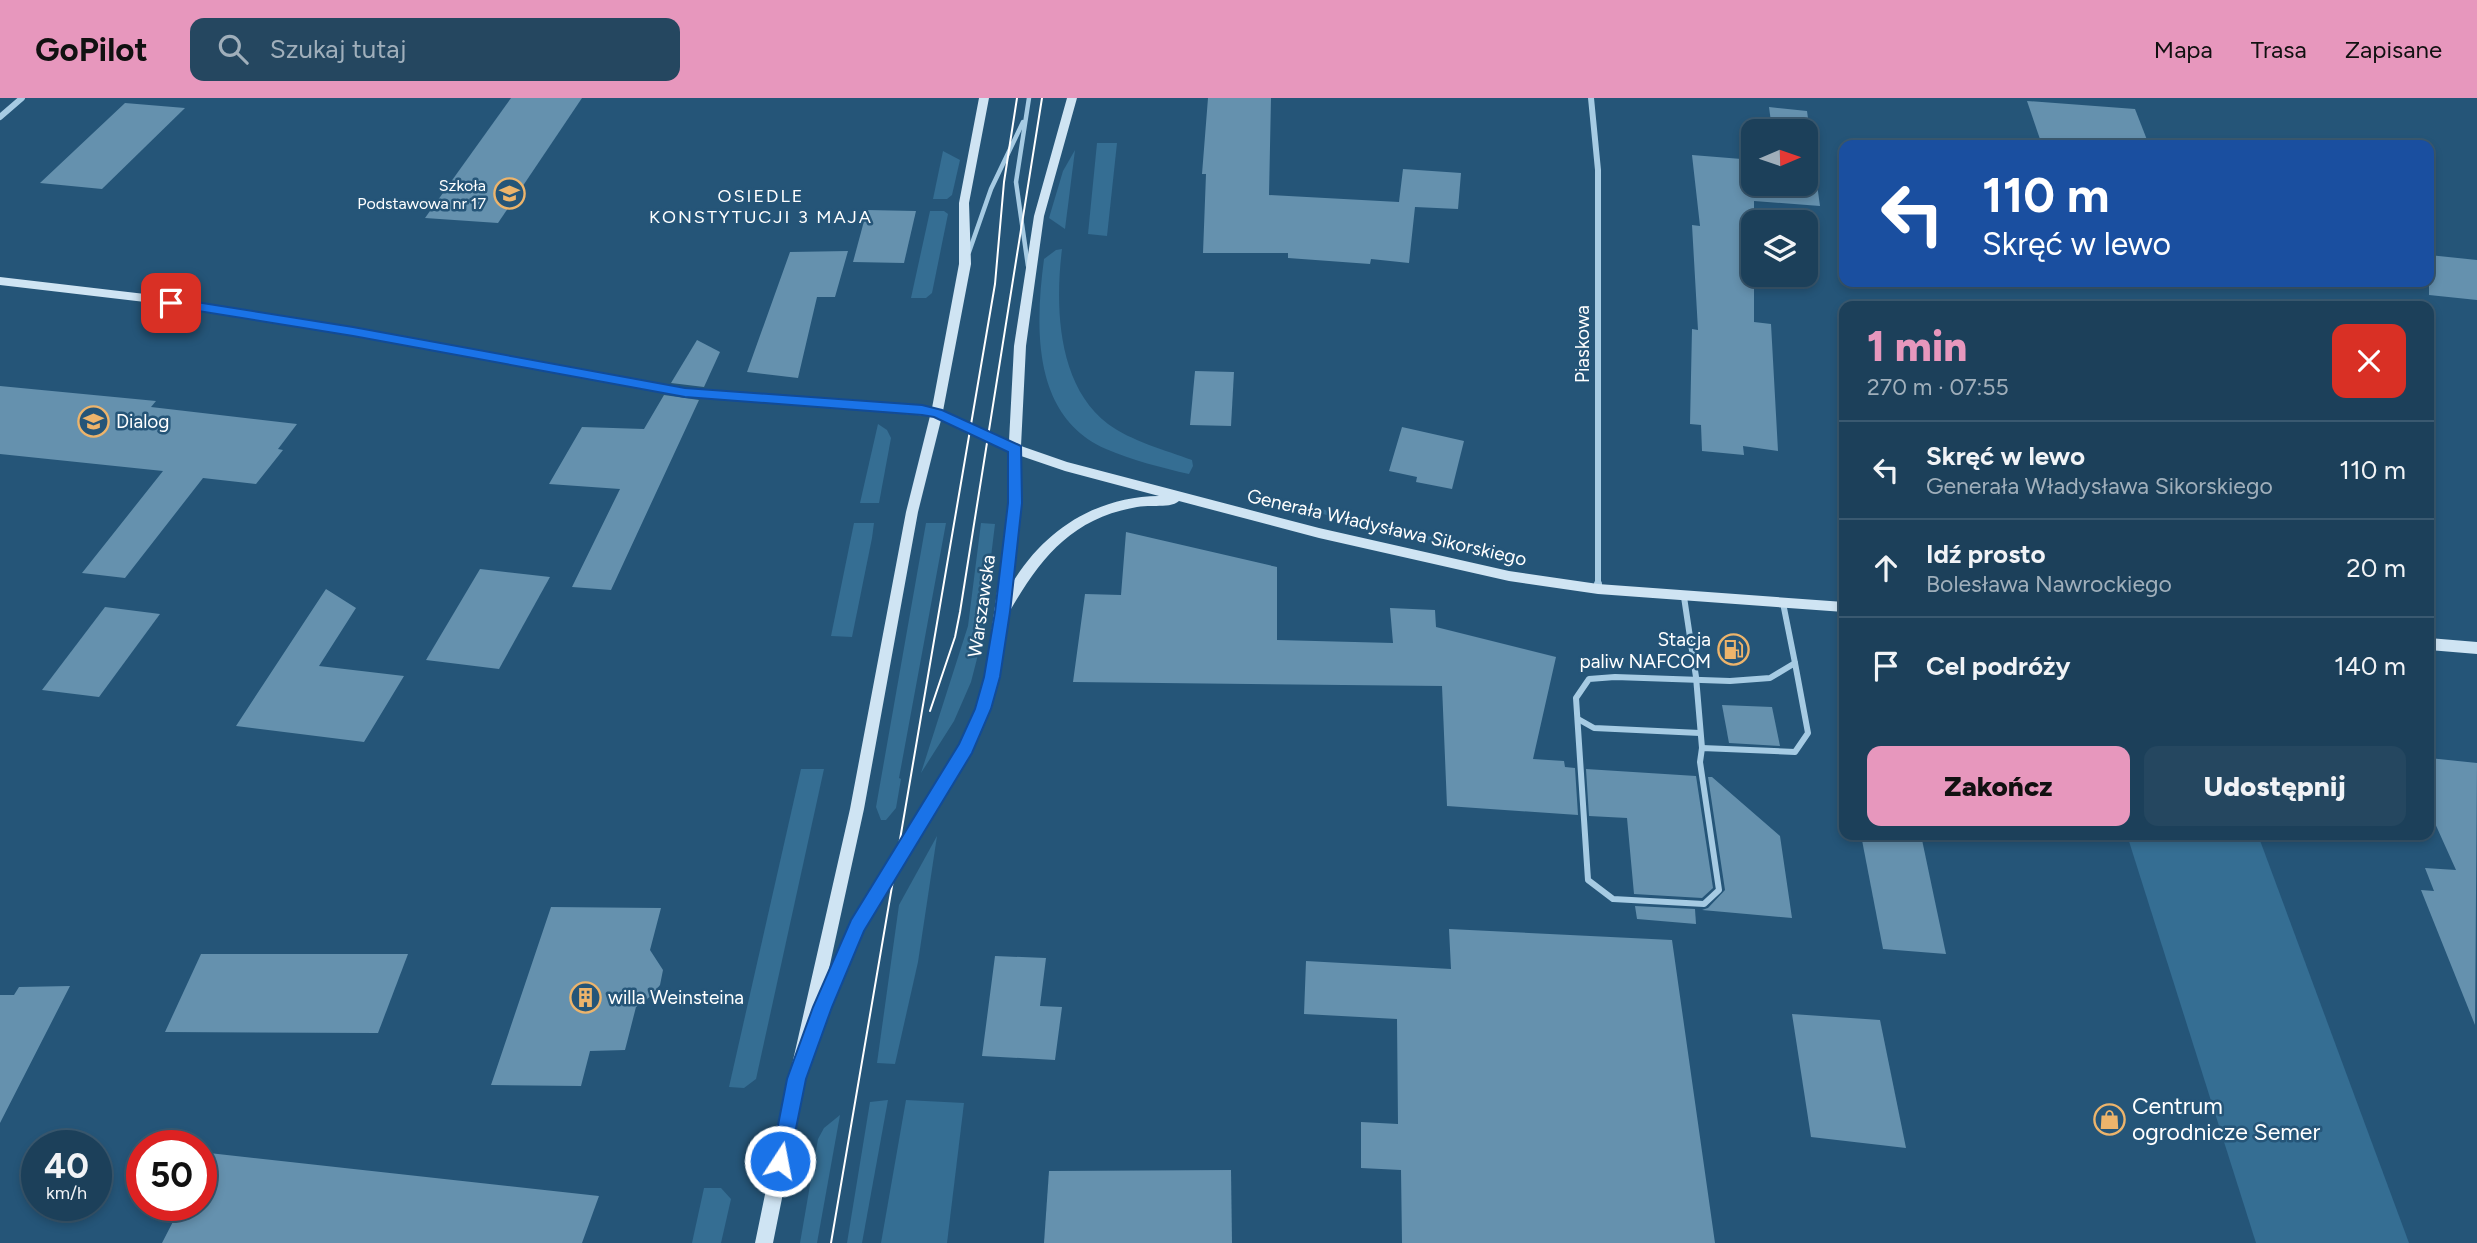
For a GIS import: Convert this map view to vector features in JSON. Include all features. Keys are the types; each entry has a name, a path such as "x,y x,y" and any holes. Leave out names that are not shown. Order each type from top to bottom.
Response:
{"main road":[{"name":"Warszawska","path":"764,1243 857,808 912,512 937,413 965,264 964,203 985,98"},
{"name":"Warszawska","path":"797,1079 822,1007 858,926 966,748 983,709 992,677 1015,503 1018,373 1030,283 1045,189 1072,98"},
{"name":"Generała Władysława Sikorskiego","path":"0,281 145,298 353,332 685,392 755,399 870,404 937,413 1016,449 1065,466 1451,564 1531,580 1598,589 1839,607"},
{"path":"1002,612 1023,573 1041,551 1060,532 1078,520 1122,503 1195,500"},
{"path":"2434,644 2477,648"}],"street":[{"path":"0,117 22,98"},
{"name":"Piaskowa","path":"1591,98 1598,170 1598,589"}],"lane":[{"path":"965,264 991,189 1021,127 1029,100"},
{"path":"1029,100 1016,182 1030,283"},
{"path":"1684,597 1696,677 1702,748 1700,762 1719,890 1704,904 1613,899 1588,880 1576,698 1589,679 1696,677 1730,681 1770,678 1795,663"},
{"path":"1702,748 1795,752 1808,733 1783,603"},
{"path":"1578,719 1594,727 1700,733"}],"shaded area":[{"path":"1097,143 1117,143 1107,236 1088,234"},
{"path":"1075,150 1065,229 1049,218 1063,171"},
{"path":"943,151 960,160 952,195 947,199 933,199"},
{"path":"930,211 944,211 948,214 932,293 926,298 911,298"},
{"path":"1062,249 1060,319 1069,367 1078,388 1091,408 1117,430 1148,445 1192,460 1193,466 1189,474 1106,449 1082,434 1064,415 1051,393 1040,341 1041,285 1044,259"},
{"path":"878,424 887,430 891,438 879,503 860,503"},
{"path":"1295,507 1313,507 1432,537 1431,541"},
{"path":"854,523 874,523 852,637 831,636"},
{"path":"926,523 946,523 899,778 896,808 886,820 881,820 876,807"},
{"path":"981,523 995,524 980,647 971,682 954,721 921,773 968,626"},
{"path":"801,769 824,769 756,1079 744,1088 729,1087"},
{"path":"937,836 918,962 895,1064 877,1063 899,905"},
{"path":"2129,840 2260,840 2409,1243 2256,1243"},
{"path":"888,1100 862,1243 847,1243 870,1102"},
{"path":"906,1100 964,1103 947,1243 881,1243"},
{"path":"840,1115 817,1243 800,1243 818,1139 824,1128"},
{"path":"704,1188 721,1188 731,1199 721,1243 692,1243"}],"building":[{"name":"Szkoła Podstawowa nr 17","path":"511,98 582,98 498,223 425,218"},
{"path":"1208,98 1271,98 1269,195 1399,202 1403,169 1461,173 1458,209 1415,207 1409,263 1371,259 1370,264 1288,258 1288,253 1203,253 1206,174 1202,174"},
{"path":"2027,101 2135,109 2147,140 2040,140"},
{"path":"125,103 185,108 102,189 40,183"},
{"path":"1769,107 1807,111 1808,119 1771,119"},
{"path":"1692,155 1741,159 1741,196 1818,196 1818,191 1820,206 1754,201 1754,210 1741,210 1741,287 1754,287 1754,322 1771,324 1778,451 1743,446 1744,455 1702,451 1701,425 1690,424 1692,329 1698,330 1692,225 1700,226"},
{"path":"867,210 916,211 904,263 853,262"},
{"path":"848,251 835,297 817,297 798,378 747,372 790,252"},
{"path":"2434,256 2477,260 2477,300 2429,295 2429,287 2434,287"},
{"path":"697,340 720,352 704,387 671,383"},
{"path":"1195,371 1234,372 1231,426 1190,425"},
{"path":"0,386 156,401 151,407 297,424 278,449 283,450 256,484 203,478 125,578 82,573 163,471 0,454"},
{"path":"664,395 699,400 611,590 572,587 620,489 549,484 582,427 644,429"},
{"path":"1402,427 1464,441 1452,489 1416,482 1417,477 1389,471"},
{"path":"1126,532 1277,567 1277,640 1393,643 1390,608 1435,610 1436,627 1556,657 1533,759 1564,761 1565,767 1575,768 1578,815 1447,806 1442,686 1073,682 1085,594 1121,595"},
{"path":"480,569 550,577 499,669 426,660"},
{"path":"326,589 356,608 319,666 404,676 364,742 236,726"},
{"path":"105,607 160,614 99,697 42,690"},
{"path":"1722,705 1772,707 1780,746 1729,743"},
{"path":"2434,759 2477,763 2475,1025 2421,890 2434,891 2425,868 2456,870 2434,821"},
{"path":"1586,769 1696,776 1713,888 1702,898 1634,894 1627,818 1589,816"},
{"path":"1708,777 1712,777 1780,836 1792,918 1702,910 1708,908 1725,890"},
{"path":"1862,840 1922,840 1946,954 1883,949"},
{"path":"1635,906 1695,909 1696,924 1637,919"},
{"name":"willa Weinsteina","path":"551,907 661,908 650,950 663,970 660,985 636,1007 625,1050 590,1051 581,1086 491,1085"},
{"path":"1449,929 1672,940 1715,1243 1402,1243 1401,1170 1361,1168 1361,1122 1398,1124 1397,1019 1304,1014 1306,961 1451,969"},
{"path":"201,954 408,954 378,1033 165,1032"},
{"path":"995,956 1046,958 1040,1006 1062,1007 1055,1060 982,1056"},
{"path":"70,986 0,1123 0,995 14,995 19,987"},
{"path":"1792,1014 1880,1020 1906,1148 1811,1137"},
{"path":"217,1154 599,1196 582,1243 162,1243 173,1221 217,1221"},
{"path":"1231,1170 1232,1243 1044,1243 1049,1171"}],"tram line":[{"path":"831,1243 995,284 1004,182 1017,98"},
{"path":"930,711 955,637 960,612 1042,98"}],"place":[{"name":"Szkoła Podstawowa nr 17","path":"509,194"},
{"name":"Dialog","path":"93,421"},
{"name":"Stacja paliw NAFCOM","path":"1734,650"},
{"name":"willa Weinsteina","path":"585,997"},
{"name":"Centrum ogrodnicze Semer","path":"2109,1119"}],"district":[{"name":"OSIEDLE KONSTYTUCJI 3 MAJA","path":"761,206"}],"route":[{"path":"171,303 353,332 685,392 922,410 937,413 1016,449 1015,503 998,644 983,709 966,748 882,882 858,926 822,1007 797,1079 780,1161"}]}
